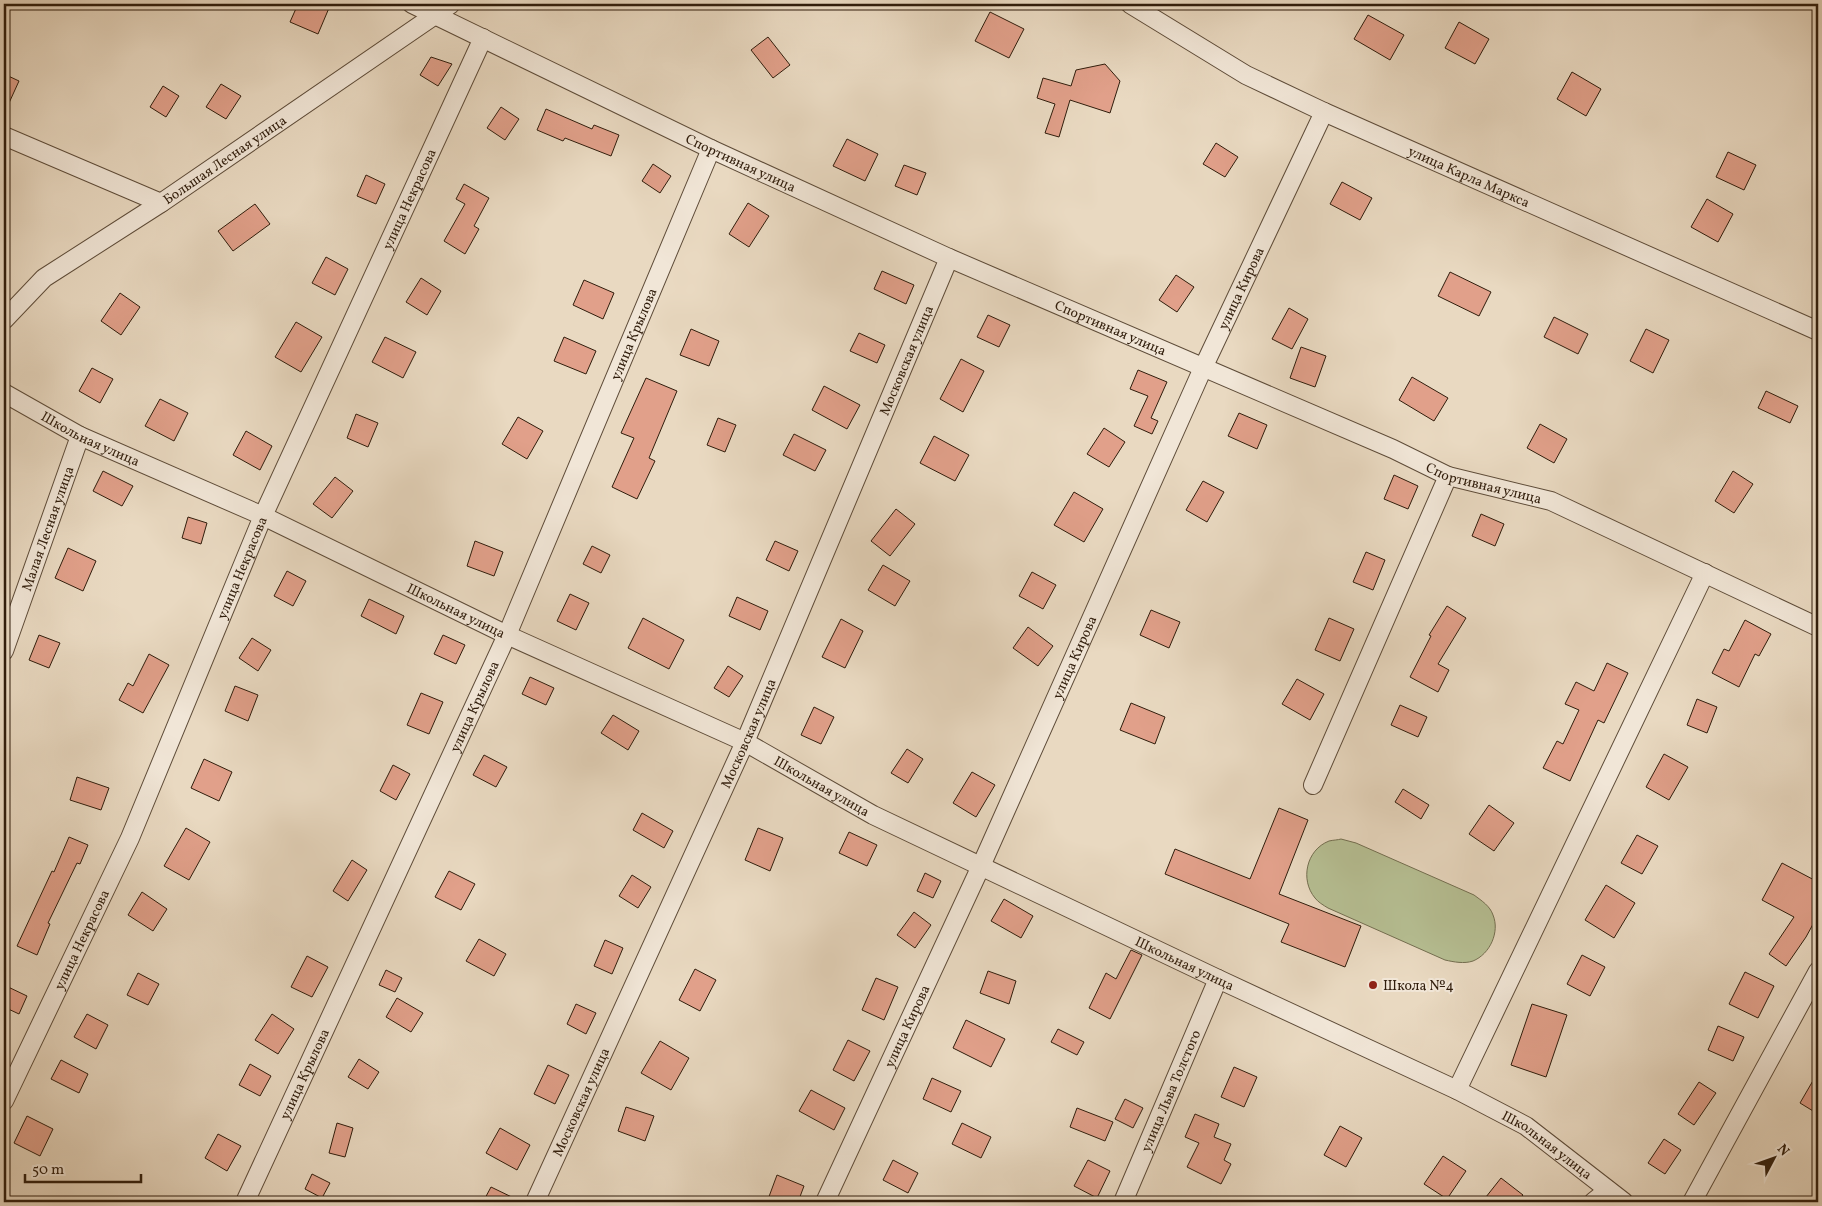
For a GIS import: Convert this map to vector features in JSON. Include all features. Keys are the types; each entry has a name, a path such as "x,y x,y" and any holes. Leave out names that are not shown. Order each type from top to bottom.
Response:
{"street":[{"name":"Спортивная улица","path":"412,4 711,148 949,258 1393,449 1448,476 1551,501 1818,627"},
{"name":"Большая Лесная улица","path":"4,320 44,278 161,204 451,4"},
{"name":"улица Карла Маркса","path":"1130,4 1246,75 1324,112 1818,331"},
{"name":"улица Некрасова","path":"4,1101 130,838 263,516 483,38"},
{"name":"улица Кирова","path":"825,1202 981,866 1202,368 1324,112"},
{"path":"4,136 161,204"},
{"name":"улица Крылова","path":"245,1202 507,635 711,148"},
{"name":"Московская улица","path":"535,1202 745,742 949,258"},
{"name":"Школьная улица","path":"4,393 80,436 263,516 507,635 745,742 873,815 1457,1090 1526,1126 1624,1202"},
{"name":"Малая Лесная улица","path":"4,650 80,436"},
{"path":"1313,785 1448,476"},
{"path":"1457,1090 1704,573"},
{"path":"1692,1202 1818,971"},
{"name":"улица Льва Толстого","path":"1123,1202 1218,979"},
{"path":"1593,1202 1608,1190"}],"green space":[{"path":"1341,839 1356,843 1474,895 1490,909 1495,922 1494,935 1489,948 1479,958 1470,962 1463,963 1445,960 1328,908 1321,903 1310,891 1307,874 1308,866 1315,851 1321,845 1329,841"}],"building":[{"path":"298,4 320,4 329,8 318,34 290,22"},
{"path":"990,12 1024,29 1009,58 975,41"},
{"path":"1368,15 1404,35 1390,60 1354,39"},
{"path":"1459,22 1489,39 1475,64 1445,48"},
{"path":"768,37 790,65 773,78 751,50"},
{"path":"431,57 452,64 438,86 420,75"},
{"path":"1105,64 1120,81 1110,113 1070,100 1059,137 1045,133 1055,104 1037,98 1043,78 1071,86 1076,70"},
{"path":"1572,72 1601,89 1586,116 1557,99"},
{"path":"4,74 19,81 4,114"},
{"path":"221,84 241,96 226,119 206,107"},
{"path":"163,86 179,96 166,117 150,107"},
{"path":"501,107 519,119 505,140 487,128"},
{"path":"546,109 592,129 594,125 619,135 611,156 565,138 563,141 537,130"},
{"path":"847,139 878,154 865,181 833,166"},
{"path":"1216,143 1238,157 1225,177 1203,164"},
{"path":"1728,152 1756,165 1744,190 1716,177"},
{"path":"653,164 671,176 660,193 642,181"},
{"path":"904,165 926,173 917,195 895,186"},
{"path":"366,175 385,184 376,204 357,196"},
{"path":"1342,182 1372,198 1360,220 1330,204"},
{"path":"464,184 489,198 474,226 479,229 465,254 444,241 465,204 456,199"},
{"path":"1707,199 1733,214 1718,242 1691,227"},
{"path":"748,203 769,216 749,247 729,234"},
{"path":"255,204 270,224 233,251 218,231"},
{"path":"326,257 348,269 335,295 312,283"},
{"path":"882,271 914,285 906,304 874,289"},
{"path":"1450,272 1491,292 1479,316 1438,296"},
{"path":"1176,275 1194,287 1177,312 1159,300"},
{"path":"421,278 441,291 427,315 406,302"},
{"path":"584,280 614,293 603,319 573,305"},
{"path":"120,293 140,307 121,335 101,321"},
{"path":"1289,308 1308,319 1292,349 1272,339"},
{"path":"988,315 1010,325 999,347 977,337"},
{"path":"1554,317 1588,334 1578,354 1544,337"},
{"path":"296,322 322,337 301,372 275,357"},
{"path":"691,329 719,341 709,366 680,355"},
{"path":"1646,329 1669,340 1653,373 1630,361"},
{"path":"859,333 885,345 877,363 850,351"},
{"path":"385,337 416,352 403,378 372,362"},
{"path":"564,337 596,351 586,374 554,361"},
{"path":"1301,347 1326,356 1315,387 1290,378"},
{"path":"961,359 984,371 963,412 940,399"},
{"path":"92,368 113,379 100,403 79,391"},
{"path":"1138,370 1167,382 1151,418 1158,421 1152,434 1134,426 1148,396 1130,389"},
{"path":"1412,377 1448,398 1434,421 1399,400"},
{"path":"646,378 677,391 649,458 655,461 637,499 612,487 634,438 621,433"},
{"path":"824,386 860,405 847,429 812,410"},
{"path":"1766,391 1798,406 1790,423 1758,408"},
{"path":"160,399 188,413 174,441 145,426"},
{"path":"1239,413 1267,425 1257,449 1228,436"},
{"path":"356,414 378,423 368,447 347,438"},
{"path":"518,417 543,431 527,459 502,444"},
{"path":"718,418 736,425 725,452 707,445"},
{"path":"1540,424 1567,439 1554,463 1527,448"},
{"path":"1104,428 1125,442 1109,467 1087,454"},
{"path":"246,431 272,446 260,470 233,455"},
{"path":"794,434 826,450 815,471 783,455"},
{"path":"934,436 969,455 955,481 920,463"},
{"path":"103,471 133,486 122,506 93,491"},
{"path":"1733,471 1753,484 1734,513 1715,501"},
{"path":"1394,475 1418,486 1408,509 1384,499"},
{"path":"335,477 353,491 332,518 313,504"},
{"path":"1203,481 1224,492 1207,522 1186,510"},
{"path":"1074,492 1103,509 1084,542 1054,525"},
{"path":"896,509 915,524 890,556 871,541"},
{"path":"1481,514 1504,524 1495,546 1472,536"},
{"path":"188,517 207,523 201,544 182,538"},
{"path":"475,541 503,552 494,576 467,566"},
{"path":"775,541 798,551 789,571 766,560"},
{"path":"592,546 610,555 601,573 583,564"},
{"path":"68,548 96,561 83,591 55,578"},
{"path":"1366,552 1385,560 1373,590 1353,582"},
{"path":"883,565 910,581 895,606 868,590"},
{"path":"287,571 306,581 293,606 274,596"},
{"path":"1032,572 1056,585 1043,609 1019,596"},
{"path":"570,594 589,603 576,630 557,621"},
{"path":"737,597 768,611 760,630 729,616"},
{"path":"369,599 404,616 396,634 361,616"},
{"path":"1447,606 1466,618 1438,664 1449,670 1438,692 1410,677 1431,636 1429,635"},
{"path":"1151,610 1180,622 1169,648 1140,635"},
{"path":"643,618 684,640 669,669 628,648"},
{"path":"1329,618 1354,629 1340,661 1315,650"},
{"path":"841,619 863,631 845,668 822,657"},
{"path":"1745,620 1771,634 1759,656 1755,654 1739,687 1712,673 1724,649 1729,651"},
{"path":"1028,627 1053,646 1038,666 1013,648"},
{"path":"39,635 60,643 49,668 29,660"},
{"path":"443,635 465,645 456,664 434,654"},
{"path":"252,638 271,650 258,671 239,658"},
{"path":"149,654 169,665 143,713 119,700 128,683 133,686"},
{"path":"1607,663 1628,673 1604,723 1598,720 1570,781 1543,768 1557,741 1563,744 1579,710 1565,704 1576,682 1594,691"},
{"path":"728,666 743,676 729,697 714,688"},
{"path":"530,677 554,688 546,705 522,694"},
{"path":"1297,679 1324,694 1310,720 1282,704"},
{"path":"235,686 258,695 248,721 225,711"},
{"path":"421,693 443,702 429,734 407,725"},
{"path":"1697,699 1717,707 1707,733 1687,725"},
{"path":"1131,703 1165,717 1155,744 1120,730"},
{"path":"1400,705 1427,717 1418,737 1391,725"},
{"path":"814,707 834,717 821,744 801,735"},
{"path":"613,715 639,731 628,750 601,733"},
{"path":"907,749 923,759 908,783 891,773"},
{"path":"1664,754 1688,767 1669,800 1646,787"},
{"path":"484,755 507,767 496,787 473,775"},
{"path":"204,759 232,772 219,801 191,788"},
{"path":"393,765 410,774 396,800 380,791"},
{"path":"972,772 995,785 976,817 953,803"},
{"path":"77,777 109,788 101,810 70,800"},
{"path":"1403,789 1429,805 1421,819 1395,802"},
{"path":"1489,805 1514,823 1494,851 1469,834"},
{"name":"Школа №4","path":"1279,808 1308,820 1279,894 1361,926 1345,967 1281,942 1289,924 1165,874 1175,849 1250,879"},
{"path":"642,813 673,831 664,848 633,830"},
{"path":"186,828 210,842 189,880 164,866"},
{"path":"758,828 783,838 770,871 745,860"},
{"path":"849,832 877,845 867,866 839,853"},
{"path":"1637,835 1658,846 1642,874 1621,863"},
{"path":"69,837 88,845 80,864 77,863 48,923 50,924 37,955 17,946 52,871 54,872"},
{"path":"352,860 367,870 348,901 333,891"},
{"path":"1782,863 1818,882 1818,915 1806,937 1786,966 1769,954 1794,917 1762,900"},
{"path":"449,871 475,884 461,910 435,897"},
{"path":"925,873 941,881 933,898 917,891"},
{"path":"632,875 651,887 638,908 619,896"},
{"path":"1606,885 1635,903 1614,938 1585,920"},
{"path":"142,892 167,909 153,931 128,915"},
{"path":"1004,899 1033,916 1021,938 991,921"},
{"path":"914,912 931,925 915,948 897,935"},
{"path":"479,939 506,954 494,976 466,961"},
{"path":"605,940 623,948 612,974 594,966"},
{"path":"1131,950 1142,955 1110,1019 1089,1008 1106,973 1116,979"},
{"path":"1582,955 1605,967 1590,996 1567,984"},
{"path":"307,956 328,967 312,997 291,987"},
{"path":"695,969 716,980 700,1011 679,1000"},
{"path":"386,970 402,978 395,992 379,985"},
{"path":"988,971 1016,981 1009,1004 980,993"},
{"path":"1745,972 1774,986 1758,1018 1729,1004"},
{"path":"138,973 159,984 148,1005 127,995"},
{"path":"876,978 898,987 884,1020 862,1010"},
{"path":"4,985 27,996 19,1014 4,1007"},
{"path":"397,998 423,1013 411,1032 386,1017"},
{"path":"576,1004 596,1013 586,1034 567,1024"},
{"path":"1532,1004 1567,1015 1546,1077 1511,1065"},
{"path":"87,1014 108,1025 96,1049 74,1037"},
{"path":"272,1014 294,1029 278,1054 255,1040"},
{"path":"966,1020 1005,1039 991,1067 953,1048"},
{"path":"1718,1026 1744,1037 1733,1061 1708,1050"},
{"path":"1058,1029 1084,1042 1077,1055 1051,1042"},
{"path":"848,1040 870,1051 854,1081 833,1070"},
{"path":"660,1041 689,1058 671,1090 641,1073"},
{"path":"359,1059 379,1072 368,1089 348,1077"},
{"path":"61,1060 88,1074 79,1093 51,1079"},
{"path":"250,1064 271,1076 260,1096 239,1085"},
{"path":"548,1065 569,1075 555,1104 534,1094"},
{"path":"1234,1067 1257,1077 1244,1107 1221,1097"},
{"path":"1818,1072 1818,1114 1800,1103"},
{"path":"932,1078 961,1091 951,1112 923,1099"},
{"path":"1699,1082 1716,1093 1694,1125 1678,1114"},
{"path":"811,1090 845,1108 834,1130 799,1111"},
{"path":"1125,1099 1143,1108 1133,1128 1115,1119"},
{"path":"626,1107 654,1116 645,1141 618,1131"},
{"path":"1077,1108 1113,1122 1105,1141 1070,1127"},
{"path":"1195,1114 1219,1124 1214,1137 1231,1144 1224,1160 1231,1164 1221,1184 1187,1167 1199,1143 1185,1137"},
{"path":"27,1116 53,1129 40,1156 14,1143"},
{"path":"337,1123 353,1128 345,1157 329,1153"},
{"path":"962,1123 991,1137 981,1158 952,1144"},
{"path":"1340,1126 1362,1138 1346,1167 1324,1155"},
{"path":"500,1128 530,1145 517,1170 486,1153"},
{"path":"218,1134 241,1146 227,1171 205,1158"},
{"path":"1664,1139 1681,1150 1665,1174 1648,1163"},
{"path":"1443,1156 1466,1171 1447,1199 1424,1184"},
{"path":"893,1160 918,1173 908,1193 883,1180"},
{"path":"1088,1160 1110,1171 1097,1198 1074,1186"},
{"path":"312,1174 330,1183 322,1198 305,1189"},
{"path":"777,1175 804,1186 798,1202 767,1202"},
{"path":"1501,1178 1523,1195 1517,1202 1482,1202"},
{"path":"491,1187 522,1202 483,1202"}],"place":[{"name":"Школа №4","path":"1373,985"}]}
